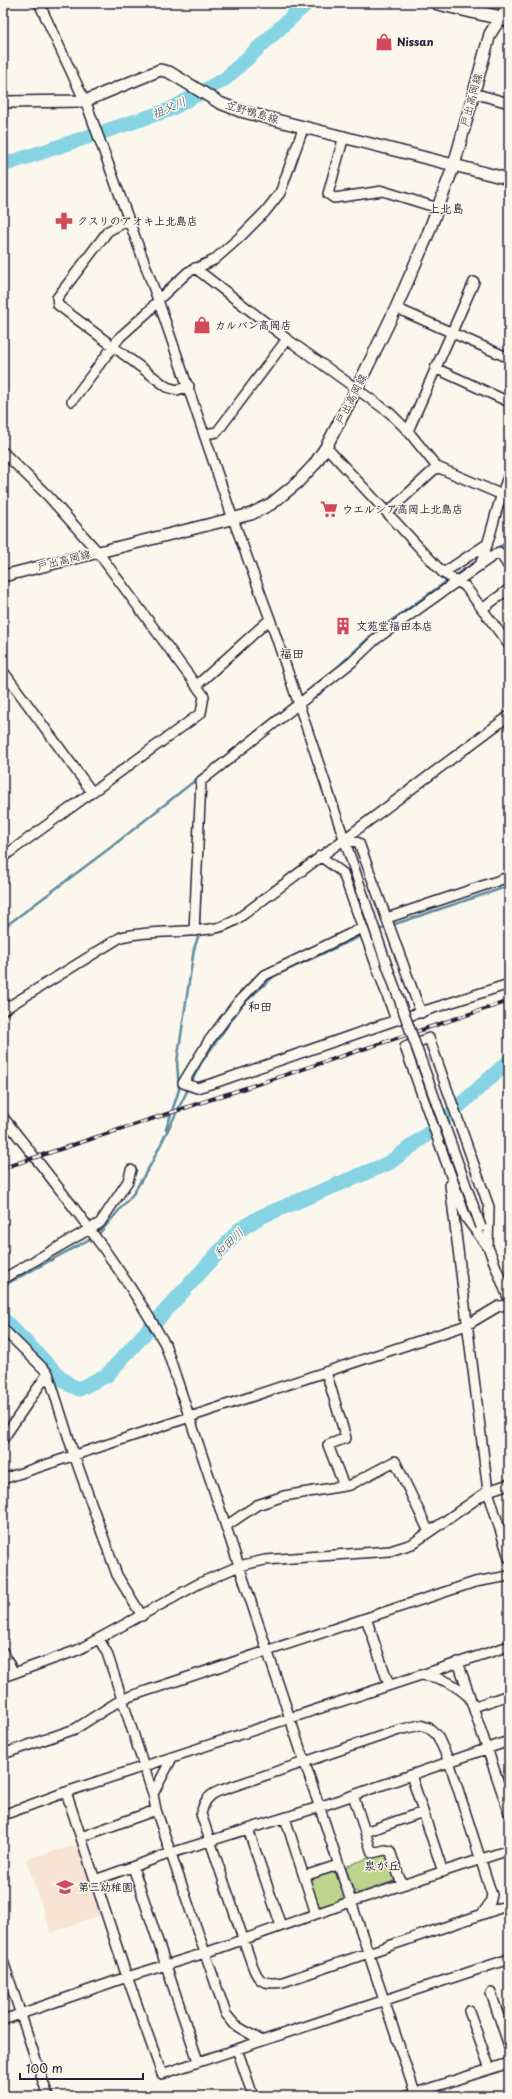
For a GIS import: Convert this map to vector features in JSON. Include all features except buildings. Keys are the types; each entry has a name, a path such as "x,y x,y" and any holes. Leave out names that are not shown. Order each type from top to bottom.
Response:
{"highway":[{"path":"438,3 505,19"}],"main road":[{"name":"戸出高岡線","path":"3,576 97,551 251,514 271,504 314,465 326,447 357,388 396,308 438,208 454,165 472,93 490,34 505,19"},
{"name":"立野鴨島線","path":"3,102 87,104 160,70 168,72 220,103 240,110 509,179"}],"street":[{"path":"39,3 87,104 105,152 205,434 233,519 270,619 388,968 488,1247 509,1300"},
{"path":"505,19 508,3"},
{"path":"472,93 509,103"},
{"path":"72,401 112,346 149,312 158,300 188,272 214,260 239,238 280,193 304,126"},
{"path":"344,136 328,194 334,198 383,191 438,208"},
{"path":"129,220 108,231 57,298 58,305 167,388 177,390 188,386"},
{"path":"195,268 287,339 390,413 408,431 437,467 500,494"},
{"path":"408,431 474,282"},
{"path":"396,308 509,358"},
{"path":"205,434 217,432 287,339"},
{"path":"435,368 509,402"},
{"path":"326,447 387,513 450,577 465,586 509,645"},
{"path":"3,452 49,497 97,551 204,696 201,713 3,857"},
{"path":"387,513 437,467"},
{"path":"450,577 484,555 500,494 509,475"},
{"path":"194,931 201,781 352,662 376,639 450,577 484,555 499,552 509,567"},
{"path":"482,609 509,588"},
{"path":"196,686 270,619"},
{"path":"3,671 92,792"},
{"path":"3,1010 121,937 138,933 194,931 218,928 236,920 509,716"},
{"path":"344,838 359,843 422,1013"},
{"path":"320,856 343,874 396,1020"},
{"path":"387,919 509,877"},
{"path":"363,929 263,976 238,1002 208,1042 183,1083 197,1088 396,1020 422,1013 509,984"},
{"path":"377,969 402,960"},
{"path":"429,1038 489,1207 488,1247 466,1218 405,1047 429,1038"},
{"path":"3,1117 94,1234 137,1294 165,1344 350,1902 385,2000 412,2095 509,2062"},
{"path":"448,1169 488,1491 509,1558"},
{"path":"3,1279 94,1234 128,1181 131,1170"},
{"path":"3,1480 74,1455 190,1418 467,1325 499,1306 509,1305"},
{"path":"3,1329 48,1374 74,1455 117,1576 142,1616"},
{"path":"326,1372 346,1438 328,1445 344,1486"},
{"path":"3,1439 48,1374"},
{"path":"226,1526 258,1505 284,1496 350,1485 394,1461 429,1532"},
{"path":"3,1677 78,1650 200,1584 239,1566 265,1560 390,1551 412,1544 488,1491 509,1484"},
{"path":"3,1754 75,1729 122,1699 475,1582 509,1576"},
{"path":"366,1618 389,1685"},
{"path":"99,1639 107,1654 153,1794 156,1810 226,2014 235,2025 262,2041"},
{"path":"3,1815 66,1792 144,1768 509,1646"},
{"path":"3,1652 14,1673"},
{"path":"458,1662 509,1813"},
{"path":"419,1675 440,1678 456,1686 471,1703"},
{"path":"471,1703 509,1695"},
{"path":"482,1914 490,1902 492,1895 449,1761 437,1735 429,1728 420,1725 399,1730 210,1795 204,1803 201,1814 255,1972 262,1981 270,1984 283,1982 509,1905"},
{"path":"95,1880 171,1852 353,1796 509,1741"},
{"path":"153,1794 172,1758"},
{"path":"411,1775 443,1872"},
{"path":"66,1792 162,2074 509,1958"},
{"path":"353,1796 372,1853 385,1850 390,1851 402,1885"},
{"path":"81,1837 156,1810"},
{"path":"365,1832 423,1812"},
{"path":"285,1818 316,1914"},
{"path":"248,1829 281,1926"},
{"path":"3,2020 128,1977 205,1954 350,1902 509,1850"},
{"path":"304,1876 338,1865"},
{"path":"133,1867 198,2061"},
{"path":"3,1960 48,2096"},
{"path":"491,1993 509,2046"},
{"path":"469,2011 490,2069"},
{"path":"237,2049 253,2096"}],"shaded area":[{"name":"第三幼稚園","path":"79,1844 103,1914 51,1933 26,1859"}],"green space":[{"path":"388,1852 396,1880 360,1893 354,1891 346,1868 349,1865"},
{"path":"335,1869 344,1893 343,1896 338,1901 321,1906 316,1903 309,1880 312,1876"}],"waterway":[{"name":"祖父川","path":"3,165 169,110 225,79 307,3"},
{"path":"487,554 509,541"},
{"path":"454,576 480,559"},
{"path":"299,698 339,666 375,632 450,579"},
{"path":"3,928 110,848 295,701"},
{"path":"199,925 201,876"},
{"path":"392,925 509,886"},
{"path":"367,934 387,927"},
{"path":"97,1236 133,1194 151,1164 201,1063 243,1004 274,976 363,935"},
{"path":"166,1129 179,1090 177,1062 194,949 198,937"},
{"name":"和田川","path":"3,1319 62,1379 70,1385 79,1389 107,1375 239,1230 260,1217 389,1163 429,1133 509,1061"},
{"path":"3,1286 92,1238"}],"railway":[{"path":"3,1168 509,1001"}],"place":[{"name":"Nissan","path":"384,42"},
{"name":"クスリのアオキ上北島店","path":"64,221"},
{"name":"カルバン高岡店","path":"202,325"},
{"name":"ウエルシア高岡上北島店","path":"329,509"},
{"name":"文苑堂福田本店","path":"343,626"},
{"name":"第三幼稚園","path":"65,1887"}],"district":[{"name":"上北島","path":"446,209"},
{"name":"福田","path":"292,654"},
{"name":"和田","path":"260,1007"},
{"name":"泉が丘","path":"382,1866"}]}
